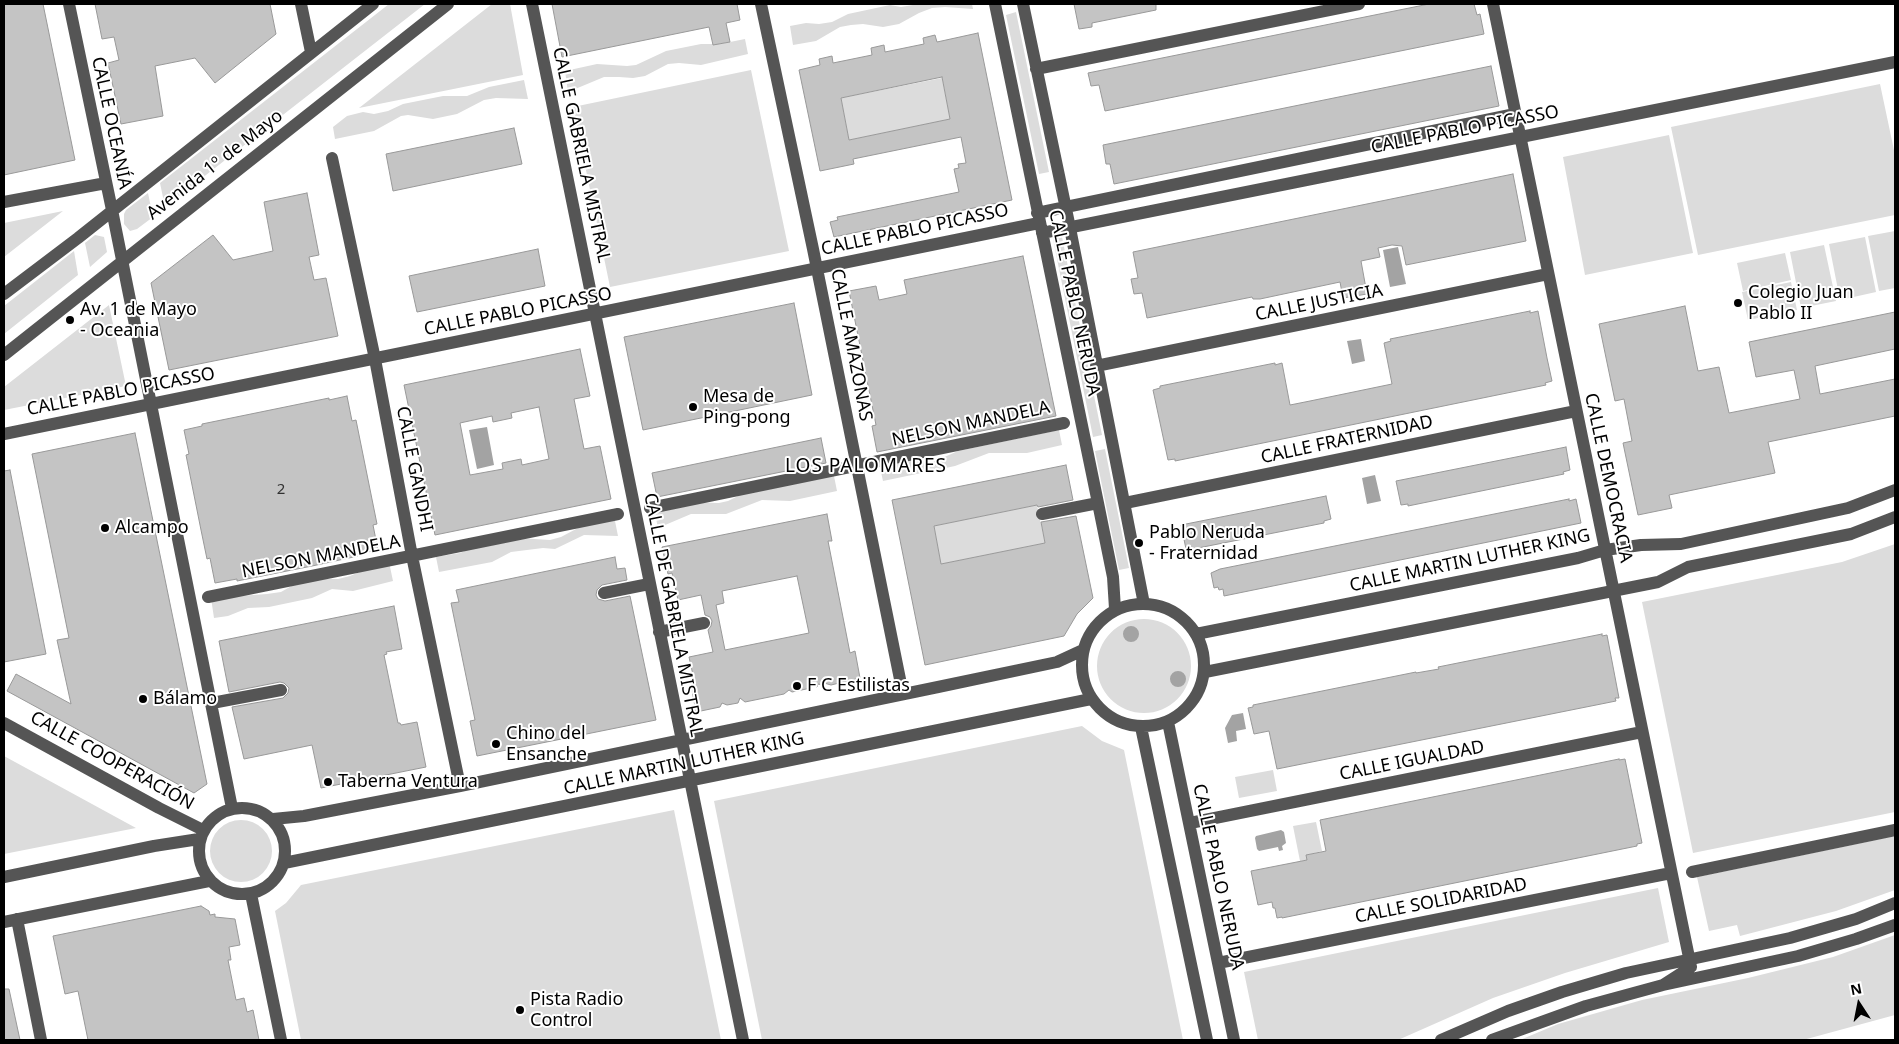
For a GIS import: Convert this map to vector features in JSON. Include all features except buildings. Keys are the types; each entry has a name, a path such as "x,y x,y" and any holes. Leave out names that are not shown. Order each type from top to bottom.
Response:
{"street":[{"name":"CALLE OCEANÍA","path":"69,4 232,808"},
{"path":"301,4 311,52"},
{"name":"Avenida 1º de Mayo","path":"4,294 373,4"},
{"name":"Avenida 1º de Mayo","path":"4,355 448,4"},
{"name":"CALLE GABRIELA MISTRAL","path":"532,4 596,314"},
{"name":"CALLE AMAZONAS","path":"761,4 858,466 903,694"},
{"name":"CALLE PABLO NERUDA","path":"995,4 1113,577 1115,609"},
{"name":"CALLE PABLO NERUDA","path":"1023,4 1066,208 1144,604"},
{"path":"1036,69 1359,4"},
{"name":"CALLE DEMOCRACIA","path":"1493,4 1690,960"},
{"name":"CALLE PABLO PICASSO","path":"1039,223 1070,228 1895,62"},
{"name":"CALLE PABLO PICASSO","path":"4,434 1039,223 1066,208 1515,114"},
{"name":"CALLE GANDHI","path":"332,158 375,359 412,556 460,786"},
{"path":"4,202 106,183"},
{"name":"CALLE JUSTICIA","path":"1096,366 1548,274"},
{"name":"CALLE DE GABRIELA MISTRAL","path":"596,314 649,584 743,1040"},
{"name":"CALLE FRATERNIDAD","path":"1125,504 1576,411"},
{"name":"NELSON MANDELA","path":"650,508 1064,423"},
{"name":"CALLE MARTIN LUTHER KING","path":"1196,634 1578,558 1605,550 1641,545 1681,544 1848,508 1895,490"},
{"path":"1042,514 1098,502"},
{"name":"NELSON MANDELA","path":"208,597 618,514"},
{"path":"1205,672 1658,582 1688,566 1851,534 1895,517"},
{"path":"604,593 649,584"},
{"path":"1144,604 1160,606 1174,612 1187,621 1196,634 1204,652 1205,672 1202,687 1193,702 1168,722 1141,727 1112,719 1091,699 1084,689 1081,662 1089,636 1096,625 1115,609 1144,604"},
{"path":"659,632 704,623"},
{"name":"CALLE MARTIN LUTHER KING","path":"273,819 304,816 460,786 1057,662 1084,650"},
{"path":"212,703 280,690"},
{"name":"CALLE MARTIN LUTHER KING","path":"284,864 1091,699"},
{"name":"CALLE COOPERACIÓN","path":"4,722 159,808 201,835"},
{"name":"CALLE PABLO NERUDA","path":"1168,722 1234,1040"},
{"path":"1141,727 1207,1040"},
{"name":"CALLE IGUALDAD","path":"1190,823 1642,732"},
{"path":"232,808 251,808 273,819 284,837 286,850 284,864 278,876 269,885 251,894 229,893 209,881 199,860 201,835 215,816 232,808"},
{"path":"1692,872 1895,830"},
{"path":"4,877 201,835"},
{"name":"CALLE SOLIDARIDAD","path":"1218,963 1671,873"},
{"path":"4,922 209,881"},
{"path":"251,894 281,1040"},
{"path":"1441,1040 1562,992 1626,973 1790,938 1856,919 1895,903"},
{"path":"17,919 41,1040"},
{"path":"1492,1040 1586,1006 1663,985 1798,956 1856,939 1895,924"},
{"path":"1663,985 1691,967 1690,960"}],"shaded area":[{"path":"389,4 425,4 165,207 160,183"},
{"path":"492,4 510,4 523,75 359,108"},
{"path":"919,4 972,4 973,9 932,8 899,24 883,27 863,24 840,27 816,41 793,45 790,26 832,22 848,14 890,5 901,7"},
{"path":"1016,12 1049,172 1039,174 1006,15"},
{"path":"745,39 748,54 701,65 668,64 645,76 633,78 604,77 568,92 565,71 597,64 636,65 666,51 701,44 720,44"},
{"path":"751,70 789,251 610,287 573,107"},
{"path":"942,78 950,119 849,140 841,98"},
{"path":"524,80 528,99 496,98 484,100 457,114 433,119 408,115 401,116 374,131 335,139 333,127 347,116 363,112 374,114 388,111 403,104 443,96 467,96 489,87"},
{"path":"1880,84 1895,155 1895,215 1698,255 1671,127"},
{"path":"1669,135 1693,253 1585,275 1563,157"},
{"path":"148,193 153,217 137,229 130,231 124,224 124,214 126,210"},
{"path":"63,211 4,257 4,223"},
{"path":"1895,231 1895,288 1879,291 1868,236"},
{"path":"95,235 104,237 107,252 90,267 85,243"},
{"path":"1062,237 1102,435 1093,437 1053,239"},
{"path":"1865,237 1876,292 1840,300 1829,244"},
{"path":"1824,245 1836,301 1801,308 1790,252"},
{"path":"1398,247 1406,284 1390,287 1383,250"},
{"path":"74,251 78,275 4,334 4,306"},
{"path":"1785,253 1791,280 1743,291 1737,263"},
{"path":"1791,282 1797,310 1748,320 1742,292"},
{"path":"109,305 126,386 4,410 4,387"},
{"path":"1361,339 1365,361 1352,364 1347,341"},
{"path":"487,427 494,465 477,469 469,430"},
{"path":"1059,430 1062,445 1027,453 989,453 955,466 883,481 879,463 895,459 925,461 940,459 958,451"},
{"path":"1105,449 1129,568 1119,570 1095,451"},
{"path":"1375,475 1381,501 1367,504 1362,478"},
{"path":"834,476 837,491 790,501 762,500 726,514 691,514 658,528 654,509 685,502 719,503 728,501 750,490"},
{"path":"1037,505 1045,543 941,564 934,526"},
{"path":"614,516 618,536 584,535 555,549 543,548 511,552 492,562 439,572 436,557 460,553 485,542 518,538 550,540 561,537 593,520"},
{"path":"1895,544 1895,812 1693,853 1642,602 1842,562"},
{"path":"389,562 393,581 353,591 332,589 312,598 269,607 248,608 228,616 214,618 211,598 281,592 295,584 312,579 338,579 378,564"},
{"path":"1144,619 1162,623 1177,633 1187,648 1191,666 1187,684 1177,699 1162,709 1144,713 1126,709 1111,699 1101,684 1097,666 1101,648 1111,633 1126,623"},
{"path":"1131,626 1137,628 1139,634 1137,640 1131,642 1125,640 1123,634 1125,628"},
{"path":"1178,671 1184,673 1186,679 1184,685 1178,687 1172,685 1170,679 1172,673"},
{"path":"1243,713 1246,729 1236,731 1237,741 1228,743 1225,728 1232,715"},
{"path":"1082,726 1102,741 1124,750 1183,1040 762,1040 714,801"},
{"path":"4,756 136,828 4,854"},
{"path":"1273,770 1277,791 1239,798 1235,777"},
{"path":"674,810 721,1040 301,1040 275,911 286,903 301,885"},
{"path":"235,820 247,820 263,829 270,839 272,851 270,863 263,873 247,882 235,882 224,877 215,868 210,857 210,845 215,834 224,825"},
{"path":"1316,822 1322,851 1307,855 1307,860 1300,861 1293,826"},
{"path":"1281,830 1284,832 1286,843 1282,846 1283,850 1279,851 1278,847 1259,851 1257,849 1256,836"},
{"path":"1895,836 1895,890 1836,911 1740,936 1737,925 1709,931 1697,877"},
{"path":"1658,888 1669,942 1565,973 1493,998 1398,1040 1258,1040 1244,972"},
{"path":"1895,935 1895,1015 1803,1040 1520,1040 1558,1024 1642,1000 1748,978 1833,957"}],"place":[{"name":"Colegio Juan Pablo II","path":"1738,303"},
{"name":"Av. 1 de Mayo - Oceania","path":"70,320"},
{"name":"Mesa de Ping-pong","path":"693,407"},
{"name":"Alcampo","path":"105,528"},
{"name":"Pablo Neruda - Fraternidad","path":"1139,543"},
{"name":"F C Estilistas","path":"797,686"},
{"name":"Bálamo","path":"143,699"},
{"name":"Chino del Ensanche","path":"496,744"},
{"name":"Taberna Ventura","path":"328,782"},
{"name":"Pista Radio Control","path":"520,1010"}],"district":[{"name":"LOS PALOMARES","path":"866,467"}]}
